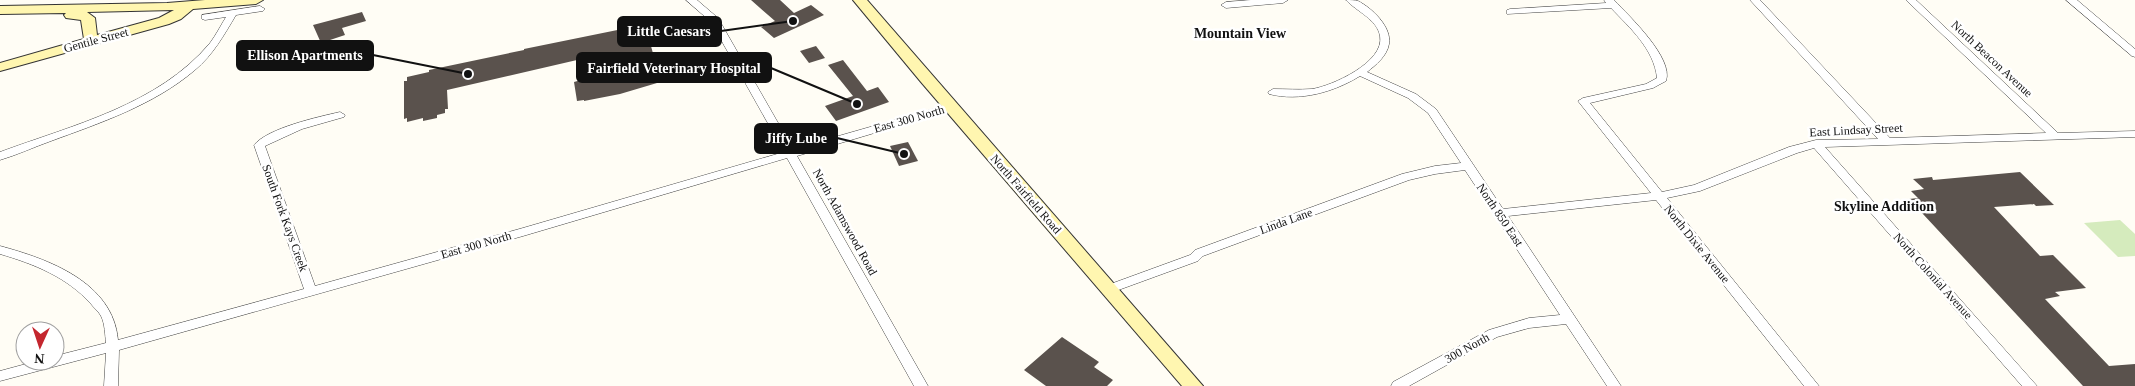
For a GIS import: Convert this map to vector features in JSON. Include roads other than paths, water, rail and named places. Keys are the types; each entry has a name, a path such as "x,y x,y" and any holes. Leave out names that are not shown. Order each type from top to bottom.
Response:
{"main road":[{"name":"North Fairfield Road","path":"860,0 1193,386"},
{"path":"1,10 75,10 192,3 258,5"},
{"name":"Gentile Street","path":"0,67 176,16 192,3"},
{"path":"1,10 32,14 85,16 90,20 91,42"}],"street":[{"name":"North Adamswood Road","path":"691,0 715,20 921,386"},
{"path":"1226,4 1283,0"},
{"path":"1274,92 1317,91 1361,73 1382,50 1385,37 1376,20 1351,0"},
{"path":"1755,0 1887,142"},
{"name":"North Beacon Avenue","path":"1911,0 2056,137"},
{"path":"2071,0 2135,54"},
{"path":"1510,12 1611,2"},
{"name":"North Dixie Avenue","path":"1611,2 1655,54 1662,70 1662,79 1649,86 1583,101 1812,386"},
{"path":"205,17 233,13 258,5"},
{"path":"0,156 76,129 115,113 150,95 206,56 223,35 233,13"},
{"name":"North 850 East","path":"1361,73 1412,96 1432,111 1614,386"},
{"name":"East 300 North","path":"0,376 112,347 311,291 951,107"},
{"name":"South Fork Kays Creek","path":"311,291 258,145 274,135 304,124 340,115"},
{"name":"East Lindsay Street","path":"1499,214 1659,196 1696,188 1793,150 1816,144 2135,134"},
{"name":"North Colonial Avenue","path":"1816,144 2030,386"},
{"name":"Linda Lane","path":"1109,289 1194,258 1199,253 1406,178 1434,170 1467,166"},
{"path":"0,250 28,257 60,272 88,291 108,316 112,347 111,386"},
{"name":"300 North","path":"1398,386 1493,333 1529,323 1570,319"}],"place":[{"name":"Little Caesars","path":"793,21"},
{"name":"Ellison Apartments","path":"468,74"},
{"name":"Fairfield Veterinary Hospital","path":"857,104"},
{"name":"Jiffy Lube","path":"904,154"}],"district":[{"name":"Mountain View","path":"1240,33"},
{"name":"Skyline Addition","path":"1884,206"}]}
